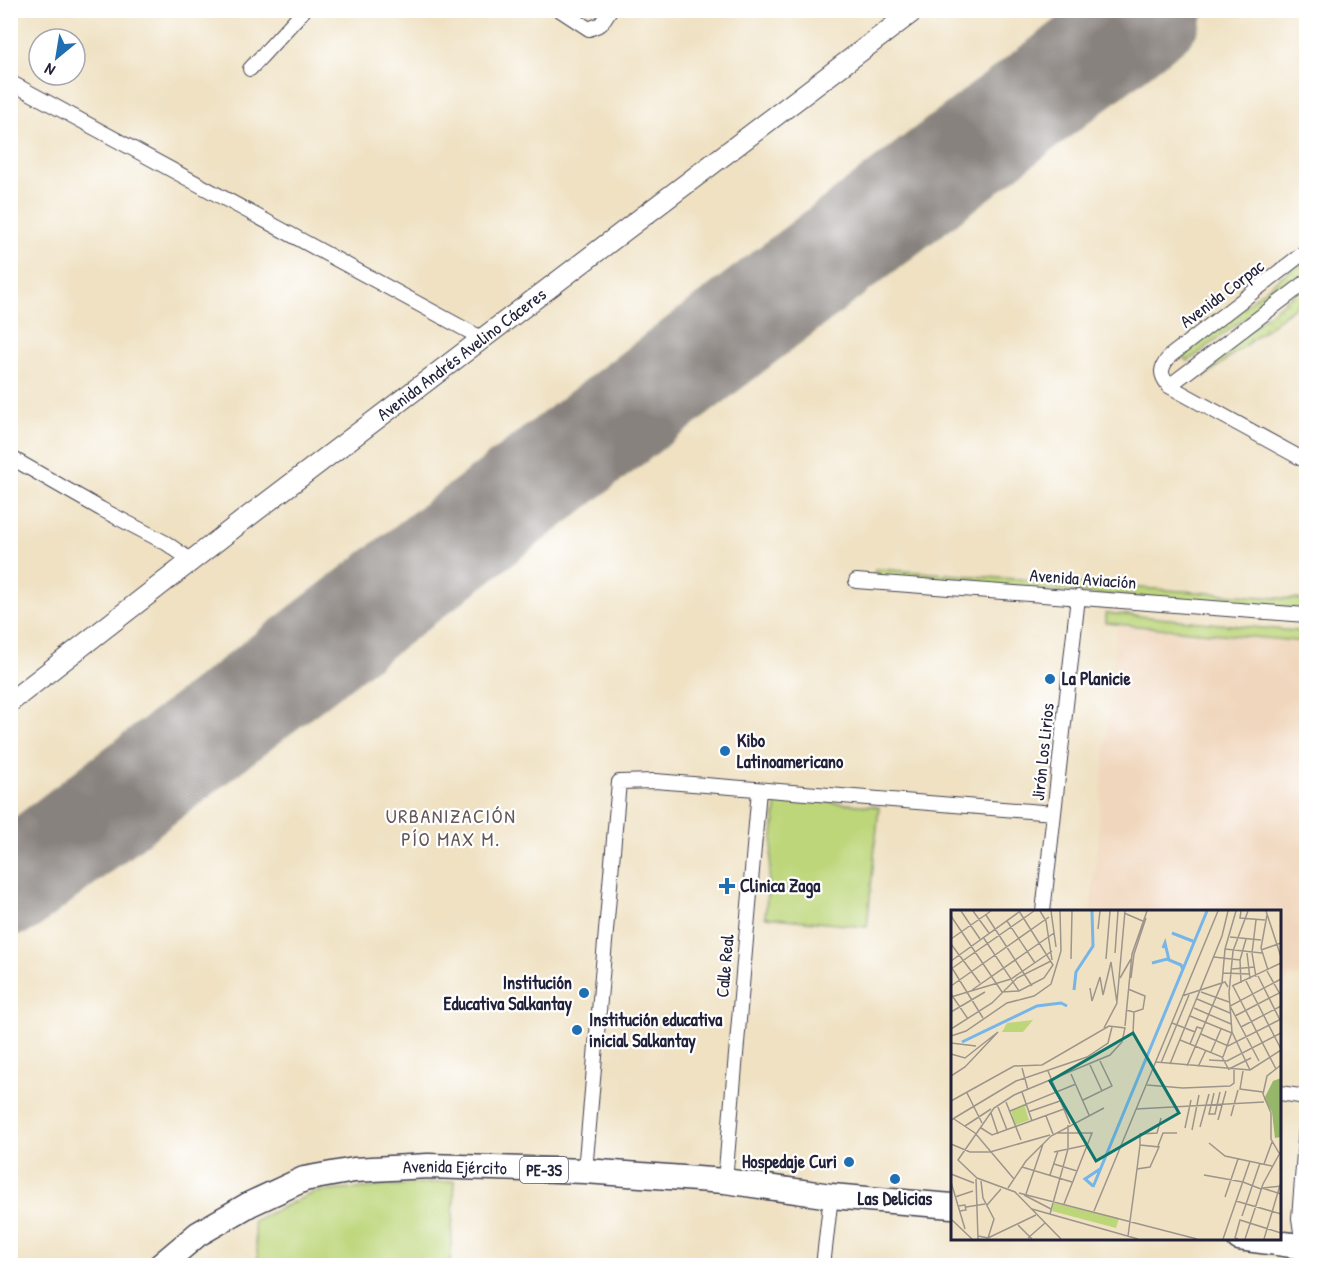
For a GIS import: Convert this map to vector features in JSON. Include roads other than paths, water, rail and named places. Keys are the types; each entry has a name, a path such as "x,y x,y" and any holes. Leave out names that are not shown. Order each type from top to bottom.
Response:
{"highway":[{"name":"Avenida Ejército","path":"160,1266 198,1234 250,1204 304,1179 354,1170 428,1166 585,1171 724,1181 831,1196 951,1206"},
{"path":"1245,1240 1304,1250"}],"street":[{"path":"250,69 304,10"},
{"path":"560,10 589,29 601,24 610,10"},
{"name":"Avenida Andrés Avelino Cáceres","path":"10,702 915,10"},
{"path":"10,82 483,339"},
{"name":"Avenida Corpac","path":"1169,386 1163,379 1162,367 1170,356 1306,251"},
{"path":"1306,282 1169,386 1306,461"},
{"path":"10,457 166,543 192,561"},
{"name":"Avenida Aviación","path":"856,581 1306,615"},
{"name":"Jirón Los Lirios","path":"1043,910 1078,597"},
{"path":"585,1171 619,782 655,781 1054,813"},
{"name":"Calle Real","path":"724,1181 759,790"},
{"path":"1281,1093 1306,1096"},
{"path":"1304,1250 1299,1218 1306,1127"},
{"path":"823,1266 831,1196"}],"place":[{"name":"La Planicie","path":"1050,679"},
{"name":"Kibo Latinoamericano","path":"725,751"},
{"name":"Clinica Zaga","path":"727,886"},
{"name":"Institución Educativa Salkantay","path":"584,993"},
{"name":"Institución educativa inicial Salkantay","path":"577,1030"},
{"name":"Hospedaje Curi","path":"849,1162"},
{"name":"Las Delicias","path":"895,1179"}],"district":[{"name":"URBANIZACIÓN PÍO MAX M.","path":"451,828"}]}
